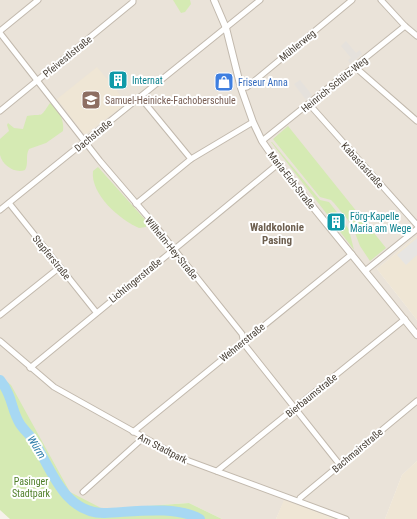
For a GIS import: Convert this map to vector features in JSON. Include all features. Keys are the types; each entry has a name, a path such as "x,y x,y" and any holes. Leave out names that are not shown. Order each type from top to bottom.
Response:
{"street":[{"path":"0,32 38,0"},
{"name":"Pfeivestlstraße","path":"0,111 133,0"},
{"name":"Maria-Eich-Straße","path":"214,0 226,28 241,88 253,122 262,141 278,164 417,335"},
{"name":"Dachstraße","path":"0,210 260,0"},
{"name":"Mühlerweg","path":"241,88 247,87 352,0"},
{"path":"381,0 405,26 417,36"},
{"name":"Heinrich-Schütz-Weg","path":"262,141 405,26"},
{"name":"Wilhelm-Hey-Straße","path":"0,32 85,142 242,334 244,344 340,465"},
{"path":"355,66 417,121"},
{"path":"140,97 191,159"},
{"name":"Kabastastraße","path":"309,104 417,225"},
{"path":"136,204 191,159 253,122"},
{"name":"Lichtingerstraße","path":"30,368 96,312 278,164"},
{"name":"Stapferstraße","path":"8,203 96,312"},
{"path":"365,271 417,229"},
{"name":"Wehnerstraße","path":"133,432 244,340 352,254"},
{"path":"0,315 60,267"},
{"name":"Bierbaumstraße","path":"217,471 405,319"},
{"name":"Am Stadtpark","path":"0,341 54,387 181,458 346,519"},
{"name":"Bachmairstraße","path":"298,501 417,401"},
{"path":"83,492 143,438"}],"shaded area":[{"path":"0,0 417,0 417,236 377,269 417,320 417,461 402,475 385,519 335,519 284,501 276,519 222,519 189,503 103,509 71,495 0,377"},
{"path":"346,41 356,53 360,50 362,54 350,64 348,60 351,58 341,46"},
{"name":"Samuel-Heinicke-Fachoberschule","path":"97,67 127,103 86,134 83,133 57,99"},
{"path":"300,80 312,95 306,100 294,84"},
{"path":"417,236 417,320 377,269"},
{"path":"417,238 417,255 406,265 397,255"},
{"path":"417,461 417,519 385,519 402,475"},
{"path":"284,500 335,519 276,519"}],"green space":[{"path":"173,0 190,0 191,4 185,12 181,13"},
{"path":"50,103 56,107 60,115 63,123 63,131 46,143 29,149 25,170 13,170 3,162 0,155 0,139 9,131 7,125 8,123 14,128 23,129 27,116 41,114"},
{"path":"288,126 386,248 370,261 360,246 352,225 331,200 320,197 273,139"},
{"path":"271,142 320,200 329,202 340,216 333,222"},
{"path":"98,167 148,223 146,227 139,228 123,219 115,213 101,197 93,180 93,171"},
{"path":"341,217 349,230 354,250 335,225 338,223 337,220"},
{"name":"Pasinger Stadtpark","path":"0,376 11,385 70,492 103,509 189,503 222,519 10,519 0,510"}],"waterway":[{"name":"Würm","path":"0,380 10,397 17,419 34,441 60,488 79,506 90,511 104,513 154,510 179,512 200,519"}],"place":[{"name":"Internat","path":"118,80"},
{"name":"Friseur Anna","path":"224,82"},
{"name":"Samuel-Heinicke-Fachoberschule","path":"91,100"},
{"name":"Förg-Kapelle Maria am Wege","path":"336,222"}],"district":[{"name":"Waldkolonie Pasing","path":"277,233"}]}
